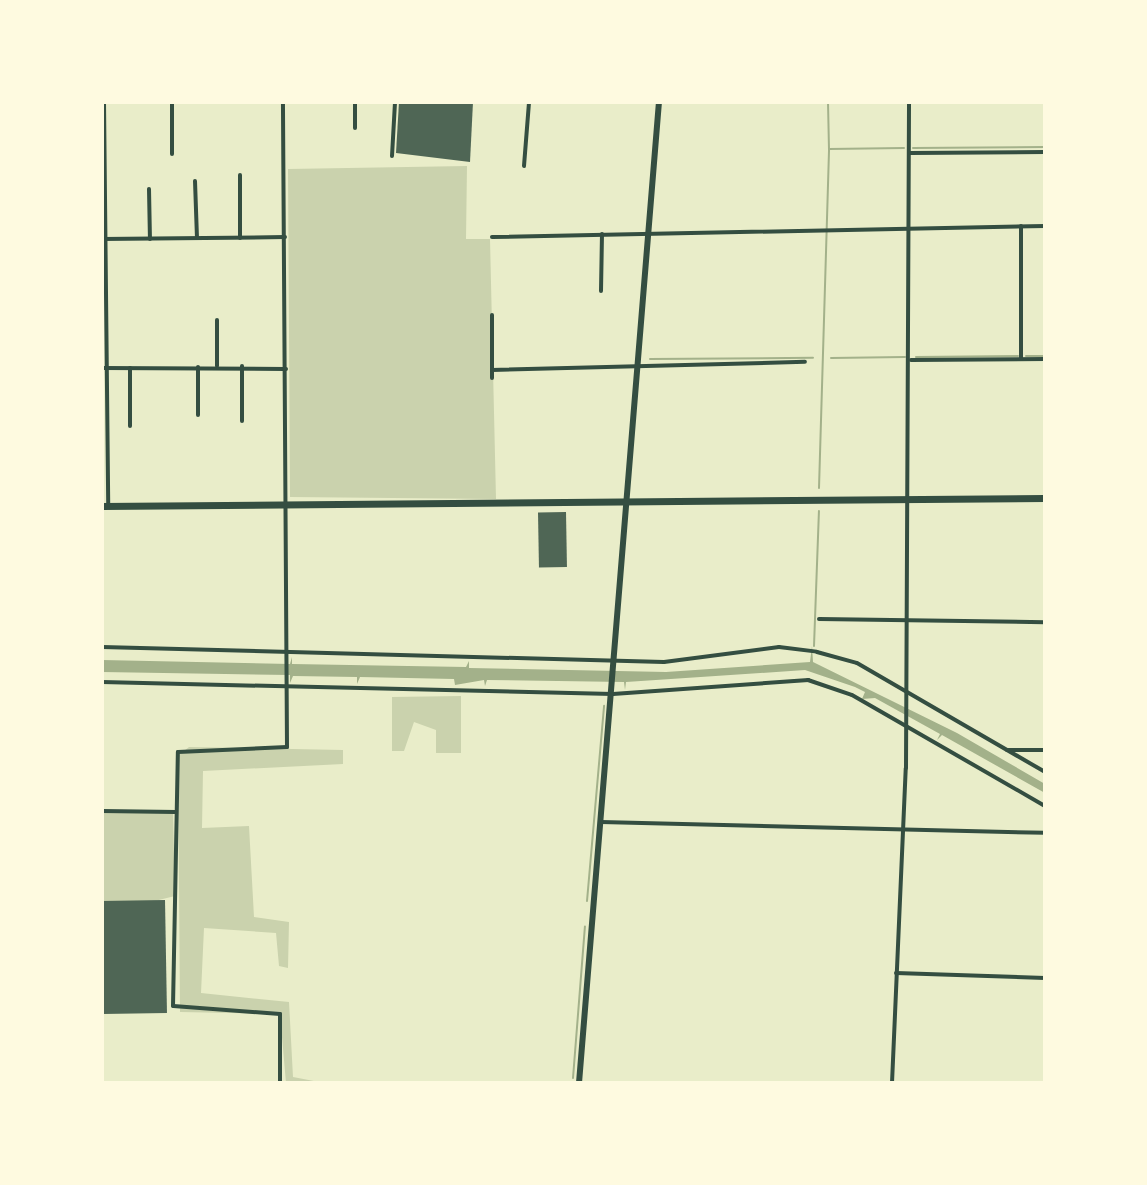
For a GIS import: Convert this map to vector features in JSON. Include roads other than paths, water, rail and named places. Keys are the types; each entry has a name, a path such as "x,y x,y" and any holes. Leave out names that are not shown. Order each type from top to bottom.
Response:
{"main road":[{"path":"579,1083 651,233 659,102"},
{"path":"105,506 1045,498"}],"street":[{"path":"104,102 105,506"},
{"path":"172,102 172,154"},
{"path":"280,1083 280,1014 173,1006 178,752 287,747 290,651 283,102"},
{"path":"355,102 355,128"},
{"path":"392,156 395,102"},
{"path":"524,166 529,102"},
{"path":"892,1083 906,728 905,619 910,499 909,102"},
{"path":"910,153 1045,152"},
{"path":"240,175 240,238"},
{"path":"195,181 197,238"},
{"path":"149,189 150,239"},
{"path":"1021,226 1021,359"},
{"path":"492,237 1045,226"},
{"path":"601,291 602,234"},
{"path":"105,239 285,237"},
{"path":"492,315 492,378"},
{"path":"217,320 217,366"},
{"path":"911,360 1045,359"},
{"path":"492,370 639,371 805,362"},
{"path":"104,368 242,366 286,369"},
{"path":"242,366 242,421"},
{"path":"198,367 198,415"},
{"path":"130,368 130,426"},
{"path":"819,619 1045,622"},
{"path":"102,647 616,659 810,651 857,663 1045,772"},
{"path":"102,682 613,694 808,680 842,690 1045,806"},
{"path":"1005,750 1045,750"},
{"path":"102,811 176,812"},
{"path":"601,822 1045,833"},
{"path":"896,973 1045,978"},
{"path":"102,1083 119,1083"}],"waterway":[{"path":"828,102 829,149"},
{"path":"913,148 1045,147"},
{"path":"819,488 829,149 904,148"},
{"path":"916,357 1018,356"},
{"path":"1026,356 1045,356"},
{"path":"831,358 905,357"},
{"path":"650,359 813,358"},
{"path":"814,646 819,511"},
{"path":"587,901 604,706"},
{"path":"573,1078 585,926"}]}
